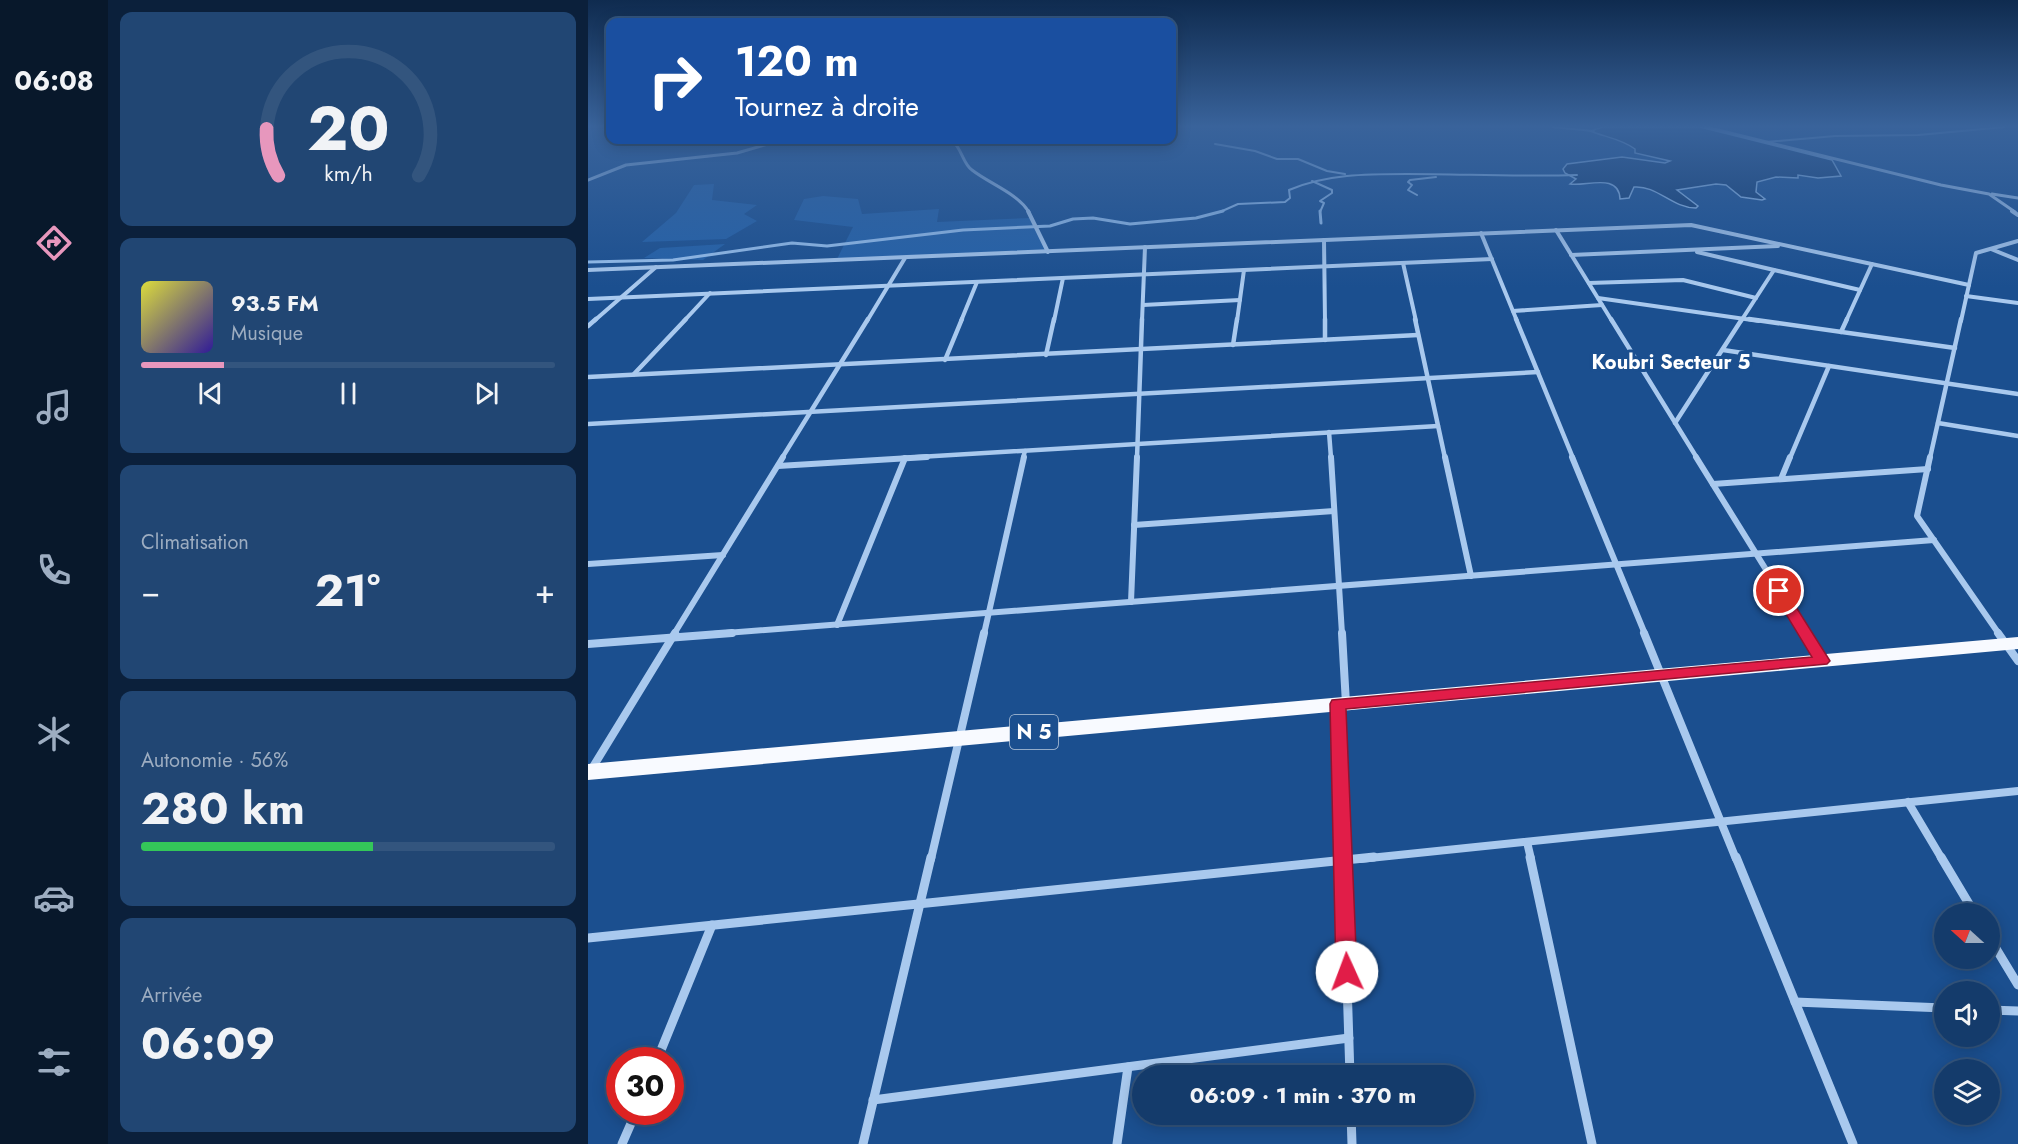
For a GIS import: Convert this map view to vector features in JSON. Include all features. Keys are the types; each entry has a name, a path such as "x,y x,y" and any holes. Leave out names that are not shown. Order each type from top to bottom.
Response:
{"highway":[{"name":"N 5","path":"589,773 2012,644"}],"street":[{"path":"988,180 1028,210 1048,252"},
{"path":"1922,180 1986,194 2018,198"},
{"path":"1986,194 2018,215"},
{"path":"588,270 1691,225 1969,285"},
{"path":"1556,230 1822,661"},
{"path":"1481,233 1853,1144"},
{"path":"1324,240 1325,340"},
{"path":"2018,241 1976,253 1917,516 2012,644 2018,661"},
{"path":"1571,255 1786,246"},
{"path":"1131,602 1145,247"},
{"path":"1990,249 2018,260"},
{"path":"1689,250 1860,290"},
{"path":"589,773 905,258"},
{"path":"588,299 1492,259"},
{"path":"1403,263 1471,576"},
{"path":"1841,332 1872,264"},
{"path":"588,326 656,267"},
{"path":"1233,345 1244,270"},
{"path":"1676,423 1774,270"},
{"path":"1046,355 1063,278"},
{"path":"1588,283 1683,280 1756,298"},
{"path":"945,360 977,282"},
{"path":"634,374 710,294"},
{"path":"1966,296 2018,303"},
{"path":"1598,298 1955,348"},
{"path":"1143,305 1240,300"},
{"path":"1513,311 1602,305"},
{"path":"588,376 1418,335"},
{"path":"1723,350 2018,393"},
{"path":"1781,479 1829,366"},
{"path":"588,424 1538,372"},
{"path":"1938,423 2018,436"},
{"path":"777,466 1438,426"},
{"path":"1329,432 1339,586 1343,860 1350,1065"},
{"path":"863,1144 958,738 990,613 1025,451"},
{"path":"837,625 905,458"},
{"path":"1713,484 1928,469"},
{"path":"1134,525 1334,511"},
{"path":"588,644 1934,540"},
{"path":"588,564 723,555"},
{"path":"588,938 2018,791"},
{"path":"1908,802 1968,903"},
{"path":"1527,842 1592,1144"},
{"path":"662,1047 712,925"},
{"path":"2000,955 2018,985"},
{"path":"1795,1002 1934,1008"},
{"path":"2000,1010 2018,1011"},
{"path":"873,1100 1349,1038"},
{"path":"1117,1144 1128,1067"},
{"path":"622,1144 630,1125"},
{"path":"1351,1125 1352,1144"}],"shaded area":[{"path":"1574,180 1763,180 1757,182 1756,192 1765,199 1741,197 1726,185 1716,184 1677,190 1698,206 1696,208 1679,204 1642,187 1634,187 1629,198 1620,199 1618,191 1608,183 1570,184"},
{"path":"714,184 712,200 757,205 744,214 757,221 726,239 642,242 676,213 694,185"},
{"path":"823,196 858,199 862,214 939,209 937,222 1030,218 1048,252 836,261 853,227 794,220 804,199"},
{"path":"725,244 703,260 644,258 660,248"}],"waterway":[{"path":"1314,182 1320,180"},
{"path":"1410,180 1408,182 1412,185 1408,190 1417,195"},
{"path":"1221,211 1238,204 1285,202 1290,198 1289,190 1314,182"},
{"path":"1314,182 1332,190 1332,193 1320,201 1324,203 1320,212"},
{"path":"588,262 673,260 792,243 827,246 963,230 1050,226 1073,219 1093,218 1130,224 1196,218 1221,211"},
{"path":"1320,212 1321,223"}],"district":[{"name":"Koubri Secteur 5","path":"1671,362"}],"route":[{"path":"1347,972 1338,704 1822,661 1779,591"}]}
